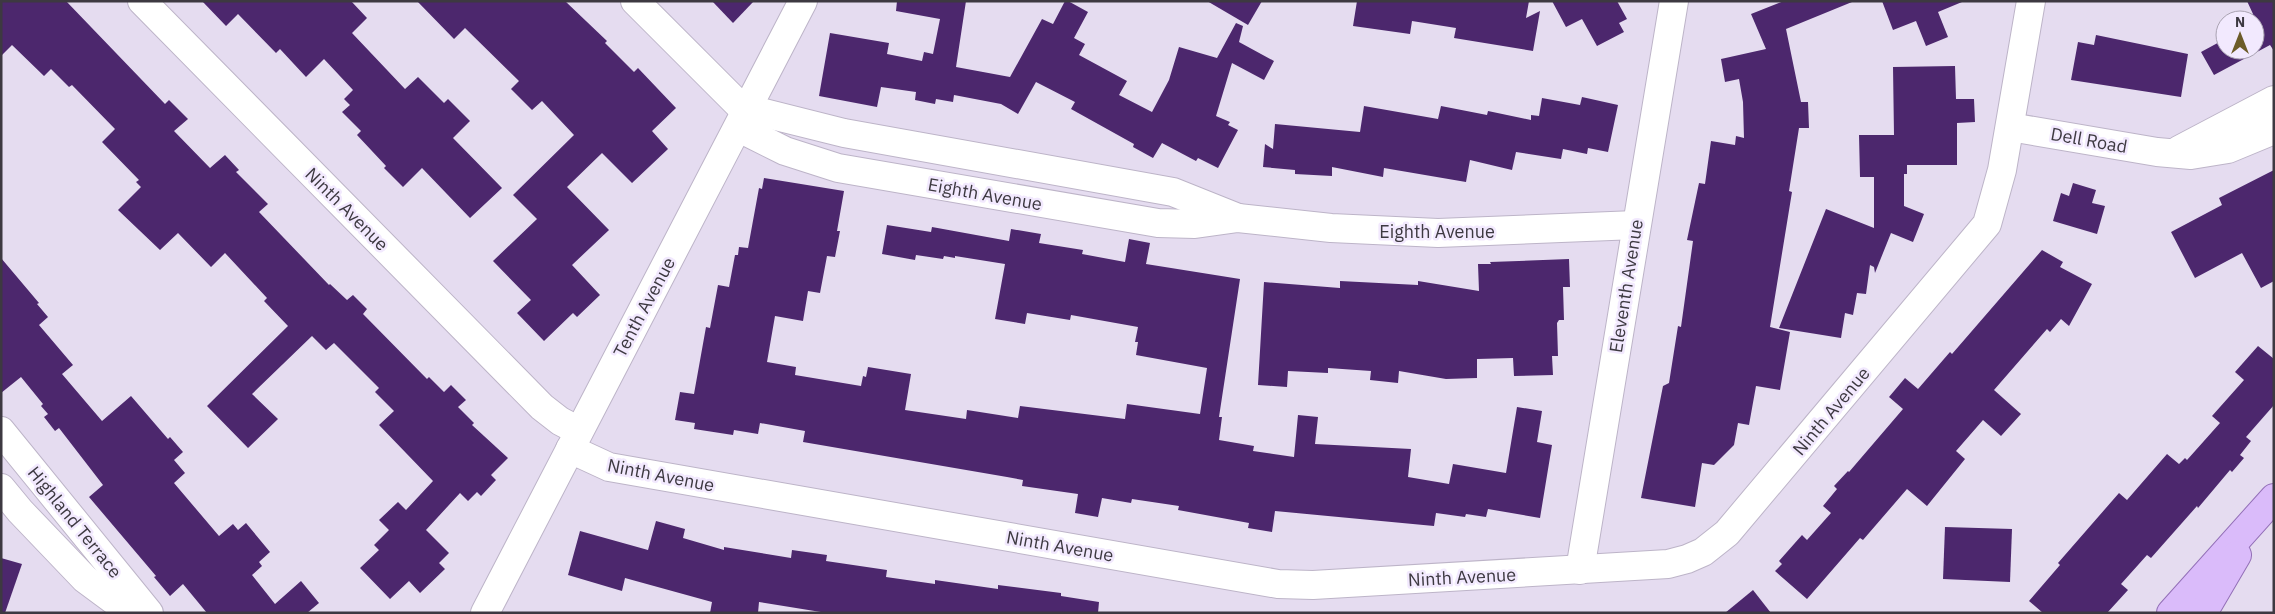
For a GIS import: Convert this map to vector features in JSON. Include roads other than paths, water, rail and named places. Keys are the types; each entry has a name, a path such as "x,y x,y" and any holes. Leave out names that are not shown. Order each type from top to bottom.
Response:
{"main road":[{"path":"2171,613 2274,498"},
{"path":"2202,613 2255,521"}],"street":[{"name":"Ninth Avenue","path":"142,1 542,407 560,421 574,440 609,467 1271,583 1313,584 1580,570 1679,562 1703,552 1727,533 1983,231 1994,204 2010,127 2031,1"},
{"name":"Eighth Avenue","path":"635,1 744,117 794,155 828,166 865,174 1158,223 1195,224 1238,218 1331,228 1458,233 1636,224"},
{"name":"Tenth Avenue","path":"485,613 803,1"},
{"name":"Eleventh Avenue","path":"1580,570 1674,1"},
{"path":"2168,153 2198,141 2274,100"},
{"name":"Eighth Avenue","path":"744,117 1173,192 1238,218"},
{"name":"Dell Road","path":"2010,127 2168,153 2191,155 2217,152 2274,130"},
{"name":"Highland Terrace","path":"1,431 149,613"},
{"name":"Highland Terrace","path":"1,488 20,511 85,579 131,613"}]}
